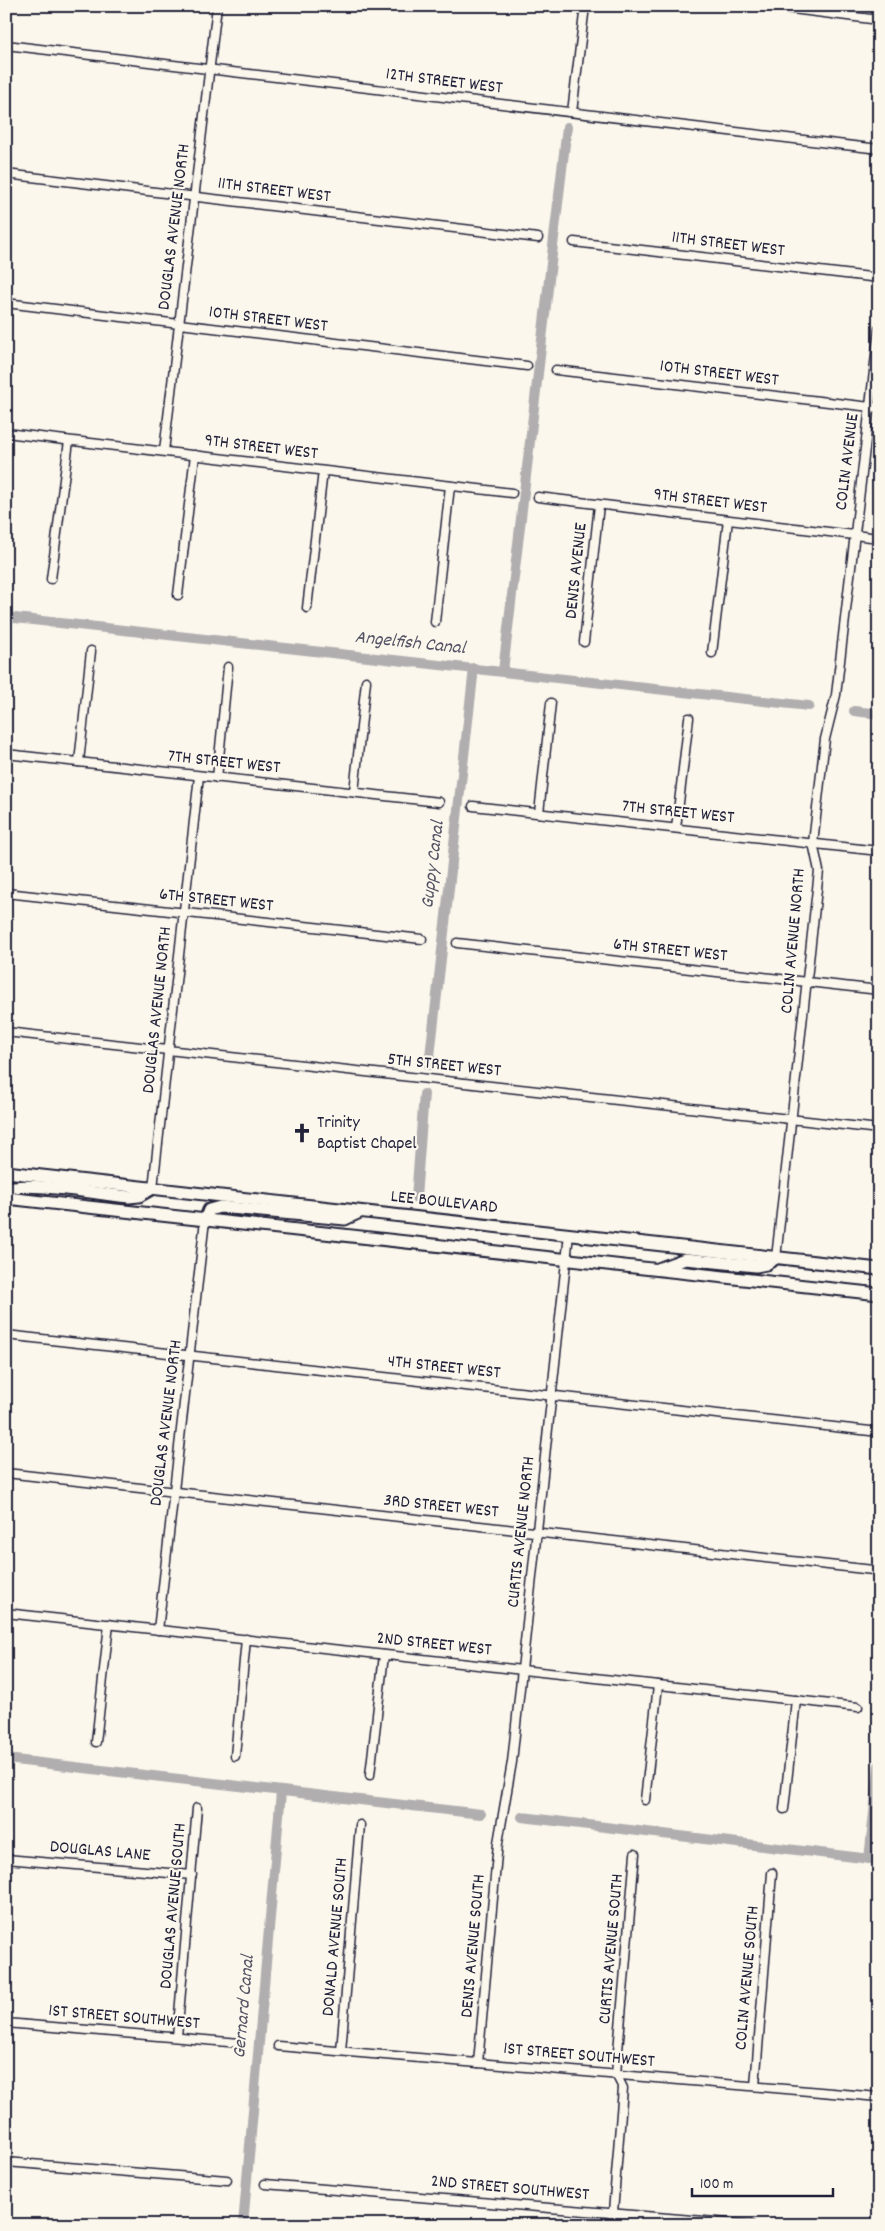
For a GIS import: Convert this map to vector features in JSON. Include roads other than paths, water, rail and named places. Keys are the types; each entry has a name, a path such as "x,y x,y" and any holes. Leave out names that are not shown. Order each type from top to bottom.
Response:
{"main road":[{"name":"LEE BOULEVARD","path":"6,1172 879,1269"},
{"path":"6,1189 12,1186 34,1187 129,1197 139,1196 152,1188"},
{"path":"6,1198 879,1294"},
{"path":"205,1220 209,1210 220,1207 345,1219 362,1211"},
{"path":"657,1270 685,1259 756,1266 766,1264 776,1258"}],"street":[{"name":"DOUGLAS AVENUE NORTH","path":"164,451 217,6"},
{"path":"572,112 585,6"},
{"path":"769,6 879,20"},
{"name":"12TH STREET WEST","path":"6,45 879,149"},
{"name":"11TH STREET WEST","path":"6,174 538,238"},
{"name":"11TH STREET WEST","path":"574,242 879,278"},
{"name":"10TH STREET WEST","path":"6,303 527,366"},
{"name":"COLIN AVENUE","path":"848,598 879,329"},
{"name":"10TH STREET WEST","path":"556,370 879,408"},
{"name":"9TH STREET WEST","path":"6,433 512,494"},
{"path":"51,579 69,441"},
{"path":"178,596 196,455"},
{"path":"307,608 323,471"},
{"path":"435,622 450,486"},
{"name":"9TH STREET WEST","path":"538,497 879,538"},
{"name":"DENIS AVENUE","path":"584,642 599,504"},
{"path":"712,653 728,520"},
{"name":"COLIN AVENUE NORTH","path":"776,1258 819,871 813,843 825,739 836,694 848,598"},
{"path":"79,762 91,651"},
{"path":"217,778 228,666"},
{"path":"354,792 366,681"},
{"path":"539,813 551,703"},
{"path":"676,828 688,718"},
{"name":"7TH STREET WEST","path":"6,754 439,802"},
{"name":"DOUGLAS AVENUE NORTH","path":"152,1188 199,776"},
{"name":"7TH STREET WEST","path":"474,806 879,850"},
{"name":"6TH STREET WEST","path":"6,893 422,939"},
{"name":"6TH STREET WEST","path":"457,942 879,990"},
{"name":"5TH STREET WEST","path":"6,1032 879,1129"},
{"name":"DOUGLAS AVENUE NORTH","path":"158,1630 205,1220"},
{"name":"CURTIS AVENUE NORTH","path":"500,1831 512,1762 569,1234"},
{"name":"4TH STREET WEST","path":"6,1334 879,1432"},
{"name":"3RD STREET WEST","path":"6,1473 873,1570"},
{"name":"2ND STREET WEST","path":"6,1613 858,1707"},
{"path":"96,1742 109,1624"},
{"path":"234,1756 246,1640"},
{"path":"370,1775 384,1655"},
{"path":"645,1800 658,1685"},
{"path":"784,1809 796,1700"},
{"name":"DOUGLAS AVENUE SOUTH","path":"178,2037 198,1808"},
{"name":"DONALD AVENUE SOUTH","path":"341,2051 360,1825"},
{"name":"DENIS AVENUE SOUTH","path":"478,2063 500,1831"},
{"name":"CURTIS AVENUE SOUTH","path":"612,2225 623,2088 616,2074 635,1854"},
{"name":"DOUGLAS LANE","path":"6,1859 192,1875"},
{"name":"COLIN AVENUE SOUTH","path":"755,2086 772,1873"},
{"name":"1ST STREET SOUTHWEST","path":"6,2023 240,2043"},
{"name":"1ST STREET SOUTHWEST","path":"278,2046 879,2097"},
{"path":"6,2162 227,2180"},
{"name":"2ND STREET SOUTHWEST","path":"265,2184 752,2225"}],"waterway":[{"path":"503,671 567,127"},
{"name":"Angelfish Canal","path":"6,617 809,706"},
{"name":"Guppy Canal","path":"429,1065 474,668"},
{"name":"Angelfish Canal","path":"854,711 879,714"},
{"name":"Guppy Canal","path":"416,1198 424,1094"},
{"path":"6,1759 481,1814"},
{"path":"869,1859 879,1766"},
{"name":"Gernard Canal","path":"243,2225 281,1792"},
{"path":"522,1817 879,1860"}],"place":[{"name":"Trinity Baptist Chapel","path":"302,1133"}]}
